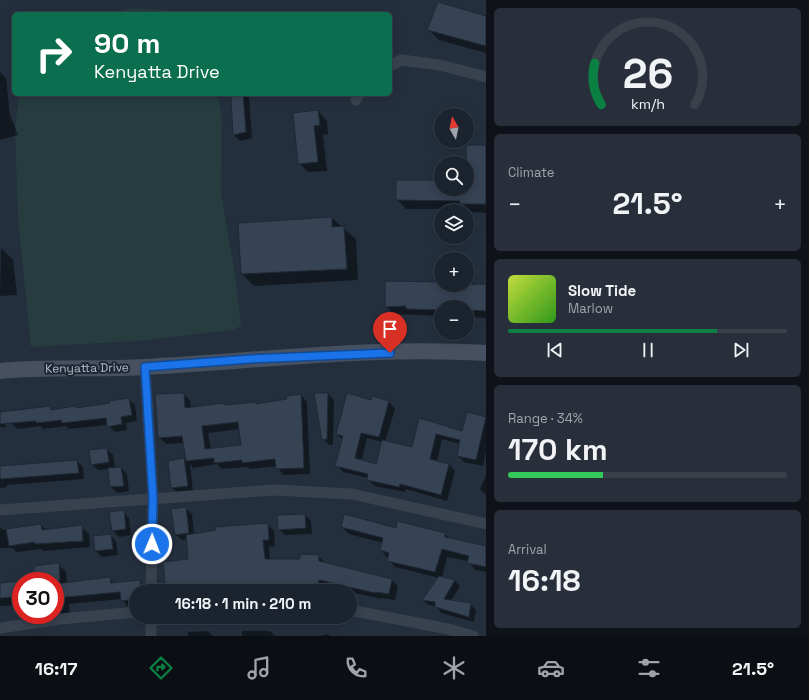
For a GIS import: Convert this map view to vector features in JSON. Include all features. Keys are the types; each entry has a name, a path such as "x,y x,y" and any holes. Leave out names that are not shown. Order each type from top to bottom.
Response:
{"main road":[{"name":"Kenyatta Drive","path":"0,371 145,367 326,354 453,351 486,353"}],"street":[{"path":"392,65 401,60 432,64 486,77"},
{"path":"145,367 153,498 151,584"},
{"path":"0,510 274,490 352,494 486,524"},
{"path":"357,611 448,629 473,636"},
{"path":"0,628 61,619 129,613"},
{"path":"151,624 151,636"}],"green space":[{"path":"132,8 166,10 172,12 116,12"},
{"path":"19,96 218,96 222,122 221,193 235,275 241,326 232,330 137,341 31,347 18,219 15,129"}],"building":[{"path":"438,2 486,16 486,46 427,30"},
{"path":"243,96 246,132 233,135 231,97"},
{"path":"318,110 320,125 314,126 318,162 298,164 293,113"},
{"path":"474,145 486,145 486,204 460,204 460,201 396,200 396,180 434,180 434,196 474,196 474,156 466,156 466,148 474,148"},
{"path":"332,217 332,227 344,226 347,269 241,274 238,223"},
{"path":"385,281 434,282 434,292 474,292 474,284 486,284 486,311 474,310 474,300 434,300 434,310 406,309 406,306 385,307"},
{"path":"184,393 185,408 224,403 224,405 256,402 256,404 287,399 286,396 301,394 304,468 276,469 275,459 242,463 242,460 214,463 214,458 186,461 182,436 158,438 155,394","holes":["238,422 241,445 205,449 202,426"]},
{"path":"314,393 328,393 327,439 322,440"},
{"path":"347,393 371,400 372,396 389,401 379,437 361,433 355,458 376,464 382,440 412,447 419,418 462,431 467,412 486,417 476,460 457,456 460,440 436,434 430,459 449,464 441,495 400,484 399,487 367,480 368,474 335,466 343,436 336,434"},
{"path":"129,398 132,415 121,417 122,424 107,427 106,418 62,423 61,420 36,423 36,421 0,424 0,412 50,406 51,410 75,406 76,408 110,403 109,401"},
{"path":"107,448 109,462 91,465 89,450"},
{"path":"184,458 188,486 171,488 168,461"},
{"path":"77,460 79,473 0,479 0,466"},
{"path":"121,467 124,486 110,487 108,468"},
{"path":"186,507 189,533 175,535 171,509"},
{"path":"124,510 126,529 112,531 109,512"},
{"path":"305,514 306,528 278,530 277,515"},
{"path":"344,514 396,528 397,521 445,533 445,537 486,546 486,567 467,563 469,556 442,549 435,572 387,561 389,553 380,550 383,538 341,527"},
{"path":"268,523 269,540 263,540 265,559 300,559 300,554 319,555 319,561 392,579 389,594 375,593 357,589 357,584 336,584 319,580 318,584 165,584 163,562 188,559 186,535 216,530 215,527"},
{"path":"41,524 42,530 82,525 83,541 35,544 35,542 9,546 6,529"},
{"path":"111,534 113,549 95,551 93,536"},
{"path":"59,563 60,572 34,572 34,566"},
{"path":"439,576 455,580 444,599 471,603 469,617 435,607 435,602 422,600"},
{"path":"110,577 111,583 140,580 140,584 129,584 129,600 121,601 120,592 64,597 64,583"},
{"path":"12,582 12,597 0,598 0,583"}],"route":[{"path":"152,544 153,498 145,367 326,354 390,353"}]}
